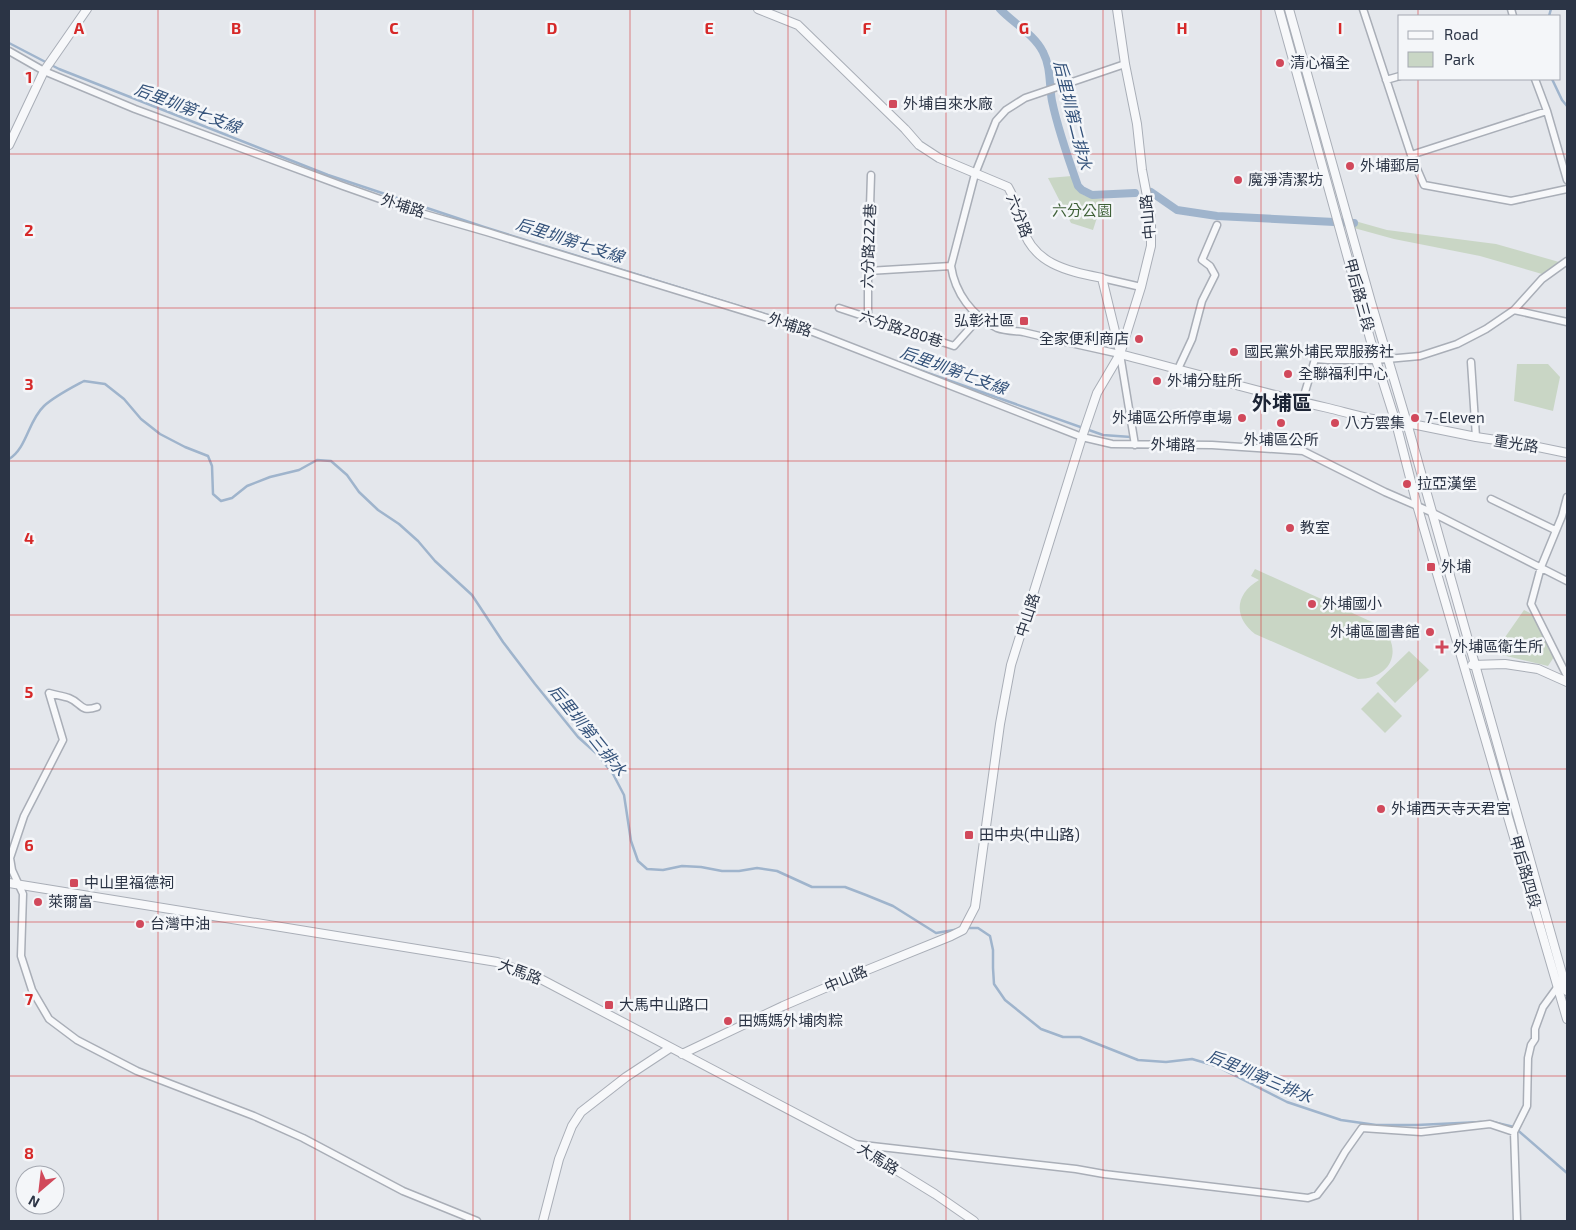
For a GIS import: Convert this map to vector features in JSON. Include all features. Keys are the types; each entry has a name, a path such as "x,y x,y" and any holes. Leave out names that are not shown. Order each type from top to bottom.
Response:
{"street":[{"path":"9,145 44,71 87,9"},
{"name":"六分路","path":"758,9 798,25 905,129 918,145 939,158 1008,187 1014,196 1022,228 1030,245 1041,256 1066,270 1102,278"},
{"name":"中山路","path":"682,1054 783,1006 963,930 975,907 1000,724 1011,665 1082,437 1097,393 1120,354 1141,287 1151,246 1151,217 1117,9"},
{"name":"甲后路三段","path":"1279,9 1376,360 1396,423 1417,505 1465,667"},
{"name":"甲后路三段","path":"1289,9 1474,664"},
{"path":"1363,9 1411,155 1424,185 1511,201 1567,189"},
{"name":"外埔路","path":"9,51 44,71 135,109 343,186 405,208 813,332 1082,437 1112,444 1212,445 1303,451 1386,492 1417,505 1567,581"},
{"path":"1125,64 1025,98 1006,110 996,121 976,174 951,266 961,298 980,317 999,329 1018,331 1120,354 1302,402 1396,423 1407,423"},
{"path":"1386,80 1398,77"},
{"path":"1535,80 1567,180"},
{"path":"1411,155 1546,111"},
{"name":"六分路222巷","path":"868,318 871,175"},
{"path":"1178,369 1192,340 1202,301 1215,275 1210,266 1202,260 1217,224"},
{"path":"1302,402 1315,358 1328,360 1376,360 1420,356 1457,344 1486,329 1514,310 1542,279 1567,261"},
{"path":"868,271 951,266"},
{"path":"1135,444 1120,354 1102,278 1141,287"},
{"name":"六分路280巷","path":"839,308 954,346 980,317"},
{"path":"1514,310 1567,322"},
{"path":"1471,362 1476,437"},
{"name":"重光路","path":"1407,423 1567,453"},
{"path":"1567,498 1562,516 1541,567 1531,604 1567,676"},
{"path":"1491,499 1555,530"},
{"path":"1465,667 1474,664 1505,664 1538,669 1567,682"},
{"name":"甲后路四段","path":"1474,664 1564,986 1567,1018"},
{"name":"甲后路四段","path":"1465,667 1564,986"},
{"path":"97,707 88,710 82,708 71,698 49,693 63,740 24,816 10,858 12,870 23,894 21,956 32,990 49,1019 77,1040 136,1070 254,1116 302,1138 403,1191 477,1221"},
{"name":"大馬路","path":"9,883 497,962 535,976 854,1144 935,1194 974,1221"},
{"path":"1517,1221 1514,1132 1527,1106 1528,1058 1543,1007 1564,986"},
{"path":"543,1221 559,1159 572,1126 582,1112 626,1077 670,1048"},
{"path":"854,1144 1308,1198 1317,1196 1362,1128 1421,1132 1490,1124 1514,1132"}],"green space":[{"name":"六分公園","path":"1072,176 1080,192 1086,196 1103,199 1093,230 1071,223 1048,178"},
{"path":"1355,221 1387,230 1496,244 1559,262 1542,274 1480,256 1394,239 1354,228"},
{"path":"1517,364 1548,364 1560,377 1553,411 1514,401"},
{"path":"1255,569 1381,626 1392,644 1393,653 1386,669 1369,678 1358,679 1255,634 1243,620 1240,606 1245,592 1259,580 1251,576"},
{"path":"1524,610 1532,614 1554,657 1548,666 1494,653"},
{"path":"1409,651 1429,670 1395,703 1376,683"},
{"path":"1378,692 1402,716 1385,733 1361,709"}],"waterway":[{"name":"后里圳第二排水","path":"1000,9 1029,34 1046,58 1054,112 1078,186 1092,195 1135,193"},
{"path":"1549,15 1551,9"},
{"name":"后里圳第七支線","path":"9,43 59,69 328,175 484,227 774,317"},
{"path":"1552,80 1567,106"},
{"name":"后里圳第二排水","path":"1151,192 1177,210 1217,216 1354,223"},
{"name":"后里圳第七支線","path":"908,366 1103,435 1131,437"},
{"name":"后里圳第三排水","path":"9,459 20,448 34,419 44,406 84,381 105,384 124,399 141,419 160,434 208,456 212,466 213,494 221,501 232,498 247,486 270,477 299,470 317,460 331,461 347,475 359,492 378,510 399,524 418,541 435,561 472,595 503,642 535,684 578,737 597,754 613,774 624,795 631,841 638,861 647,869 663,870 682,866 722,871 757,868 777,871 812,887 845,887 866,895 893,906 936,933 960,929"},
{"name":"后里圳第三排水","path":"965,928 978,928 990,936 993,950 994,984 1005,1000 1041,1029 1063,1037 1080,1037 1138,1060 1166,1062 1192,1059 1216,1066 1287,1102 1341,1120 1376,1125 1481,1122"},
{"name":"后里圳第三排水","path":"1493,1122 1514,1127 1567,1173"}],"place":[{"name":"清心福全","path":"1280,63"},
{"name":"外埔自來水廠","path":"893,104"},
{"name":"外埔郵局","path":"1350,166"},
{"name":"魔淨清潔坊","path":"1238,180"},
{"name":"弘彰社區","path":"1024,321"},
{"name":"全家便利商店","path":"1139,339"},
{"name":"國民黨外埔民眾服務社","path":"1234,352"},
{"name":"全聯福利中心","path":"1288,374"},
{"name":"外埔分駐所","path":"1157,381"},
{"name":"外埔區公所停車場","path":"1242,418"},
{"name":"7-Eleven","path":"1415,418"},
{"name":"外埔區公所","path":"1281,423"},
{"name":"八方雲集","path":"1335,423"},
{"name":"拉亞漢堡","path":"1407,484"},
{"name":"教室","path":"1290,528"},
{"name":"外埔","path":"1431,567"},
{"name":"外埔國小","path":"1312,604"},
{"name":"外埔區圖書館","path":"1430,632"},
{"name":"外埔區衛生所","path":"1442,647"},
{"name":"外埔西天寺天君宮","path":"1381,809"},
{"name":"田中央(中山路)","path":"969,835"},
{"name":"中山里福德祠","path":"74,883"},
{"name":"萊爾富","path":"38,902"},
{"name":"台灣中油","path":"140,924"},
{"name":"大馬中山路口","path":"609,1005"},
{"name":"田媽媽外埔肉粽","path":"728,1021"}],"district":[{"name":"外埔區","path":"1282,403"}]}
